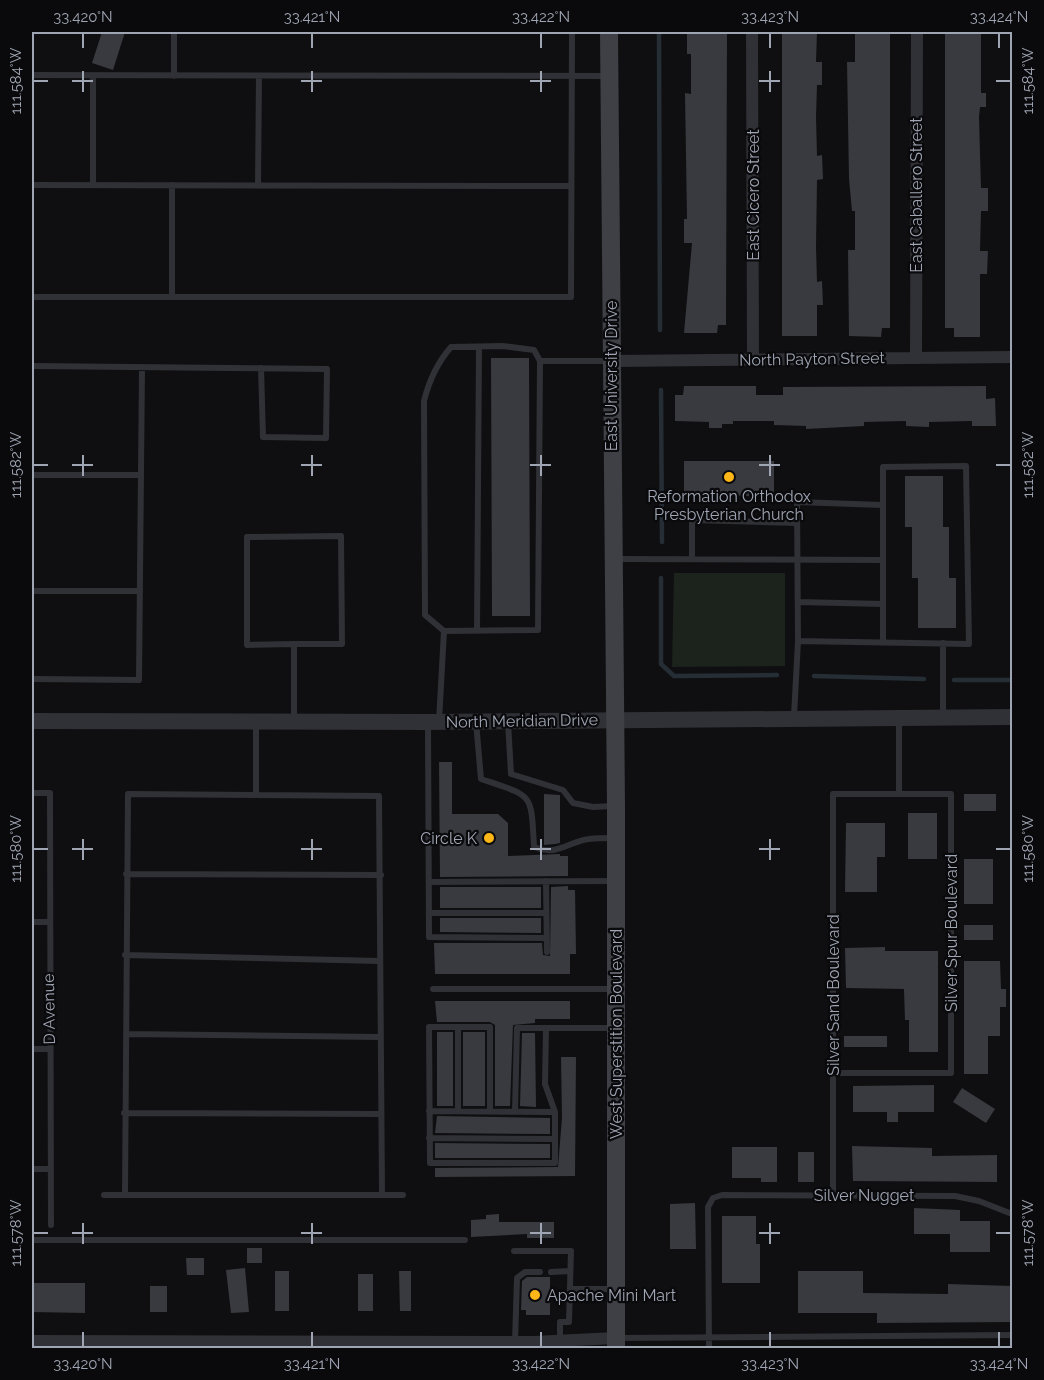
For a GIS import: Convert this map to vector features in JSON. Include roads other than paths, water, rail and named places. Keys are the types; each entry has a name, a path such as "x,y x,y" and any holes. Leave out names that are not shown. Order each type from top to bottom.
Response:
{"main road":[{"name":"East University Drive","path":"609,32 614,720"},
{"name":"West Superstition Boulevard","path":"614,720 616,1343"}],"street":[{"name":"East Cicero Street","path":"752,32 753,359"},
{"name":"East Caballero Street","path":"916,358 917,32"},
{"name":"North Payton Street","path":"611,361 1012,357"},
{"name":"North Meridian Drive","path":"32,721 434,722 1012,717"},
{"path":"32,1341 61,1345 449,1345 515,1342 534,1345 560,1341 616,1343"}],"lane":[{"path":"174,32 174,76"},
{"path":"32,297 571,297 572,32"},
{"path":"32,75 609,76"},
{"path":"93,76 93,185"},
{"path":"258,186 260,76"},
{"path":"172,185 172,297"},
{"path":"32,186 571,186"},
{"path":"451,347 534,350 540,361 538,630 444,632 424,615 424,401 440,359 451,347"},
{"path":"477,631 479,347"},
{"path":"540,361 611,361"},
{"path":"32,366 261,368 327,369 326,438 263,437 261,368"},
{"path":"32,680 140,680 142,367"},
{"path":"798,641 883,643 943,643 969,644 966,466 883,467 883,643"},
{"path":"32,475 141,475"},
{"path":"793,719 798,641 797,502 882,505"},
{"path":"692,558 692,520 797,523"},
{"path":"341,536 342,644 294,644 247,645 247,537 341,536"},
{"path":"613,559 883,560"},
{"path":"32,591 140,591"},
{"path":"798,602 883,604"},
{"path":"444,632 434,722 429,937 546,938"},
{"path":"943,643 943,717"},
{"path":"294,644 294,722"},
{"path":"899,718 899,794"},
{"path":"476,721 481,779 527,797 532,805 534,847 543,851 570,847 589,839 615,838"},
{"path":"508,721 511,774 563,790 573,802 593,807 615,806"},
{"path":"256,722 256,795"},
{"name":"D Avenue","path":"32,793 50,794 48,922 51,1225"},
{"path":"125,1193 128,794 379,796 382,1194"},
{"name":"Silver Sand Boulevard","path":"833,1195 832,794 899,794"},
{"name":"Silver Spur Boulevard","path":"833,1073 951,1073 951,794 899,794"},
{"path":"126,874 381,875"},
{"path":"546,881 547,952"},
{"path":"429,882 615,881"},
{"path":"429,913 546,913"},
{"path":"32,922 48,922"},
{"path":"125,955 380,961"},
{"path":"434,989 616,989"},
{"path":"490,1111 490,1027 429,1027 430,1163 555,1163 555,1112 545,1084 546,1028"},
{"path":"458,1027 458,1111"},
{"path":"515,1112 517,1028 616,1028"},
{"path":"126,1034 380,1036"},
{"path":"32,1049 49,1049"},
{"path":"429,1111 555,1112"},
{"path":"124,1113 381,1114"},
{"path":"429,1138 555,1139"},
{"path":"32,1169 50,1169"},
{"path":"104,1195 125,1193 404,1195"},
{"name":"Silver Nugget","path":"709,1336 708,1208 713,1198 722,1195 955,1196 979,1200 1012,1214"},
{"path":"32,1240 465,1240"},
{"path":"514,1251 571,1251 570,1322 560,1322 560,1341"},
{"path":"551,1272 570,1271"},
{"path":"515,1342 517,1278 525,1272 540,1272"},
{"path":"570,1289 616,1289"},
{"path":"616,1343 709,1336 1012,1335"},
{"path":"709,1336 709,1348"}],"waterway":[{"path":"659,32 660,330"},
{"path":"661,390 662,542"},
{"path":"661,578 661,664 674,676 777,675"},
{"path":"814,676 924,679"},
{"path":"954,680 1012,680"}],"place":[{"name":"Reformation Orthodox Presbyterian Church","path":"729,477"},
{"name":"Circle K","path":"489,838"},
{"name":"Apache Mini Mart","path":"535,1295"}]}
